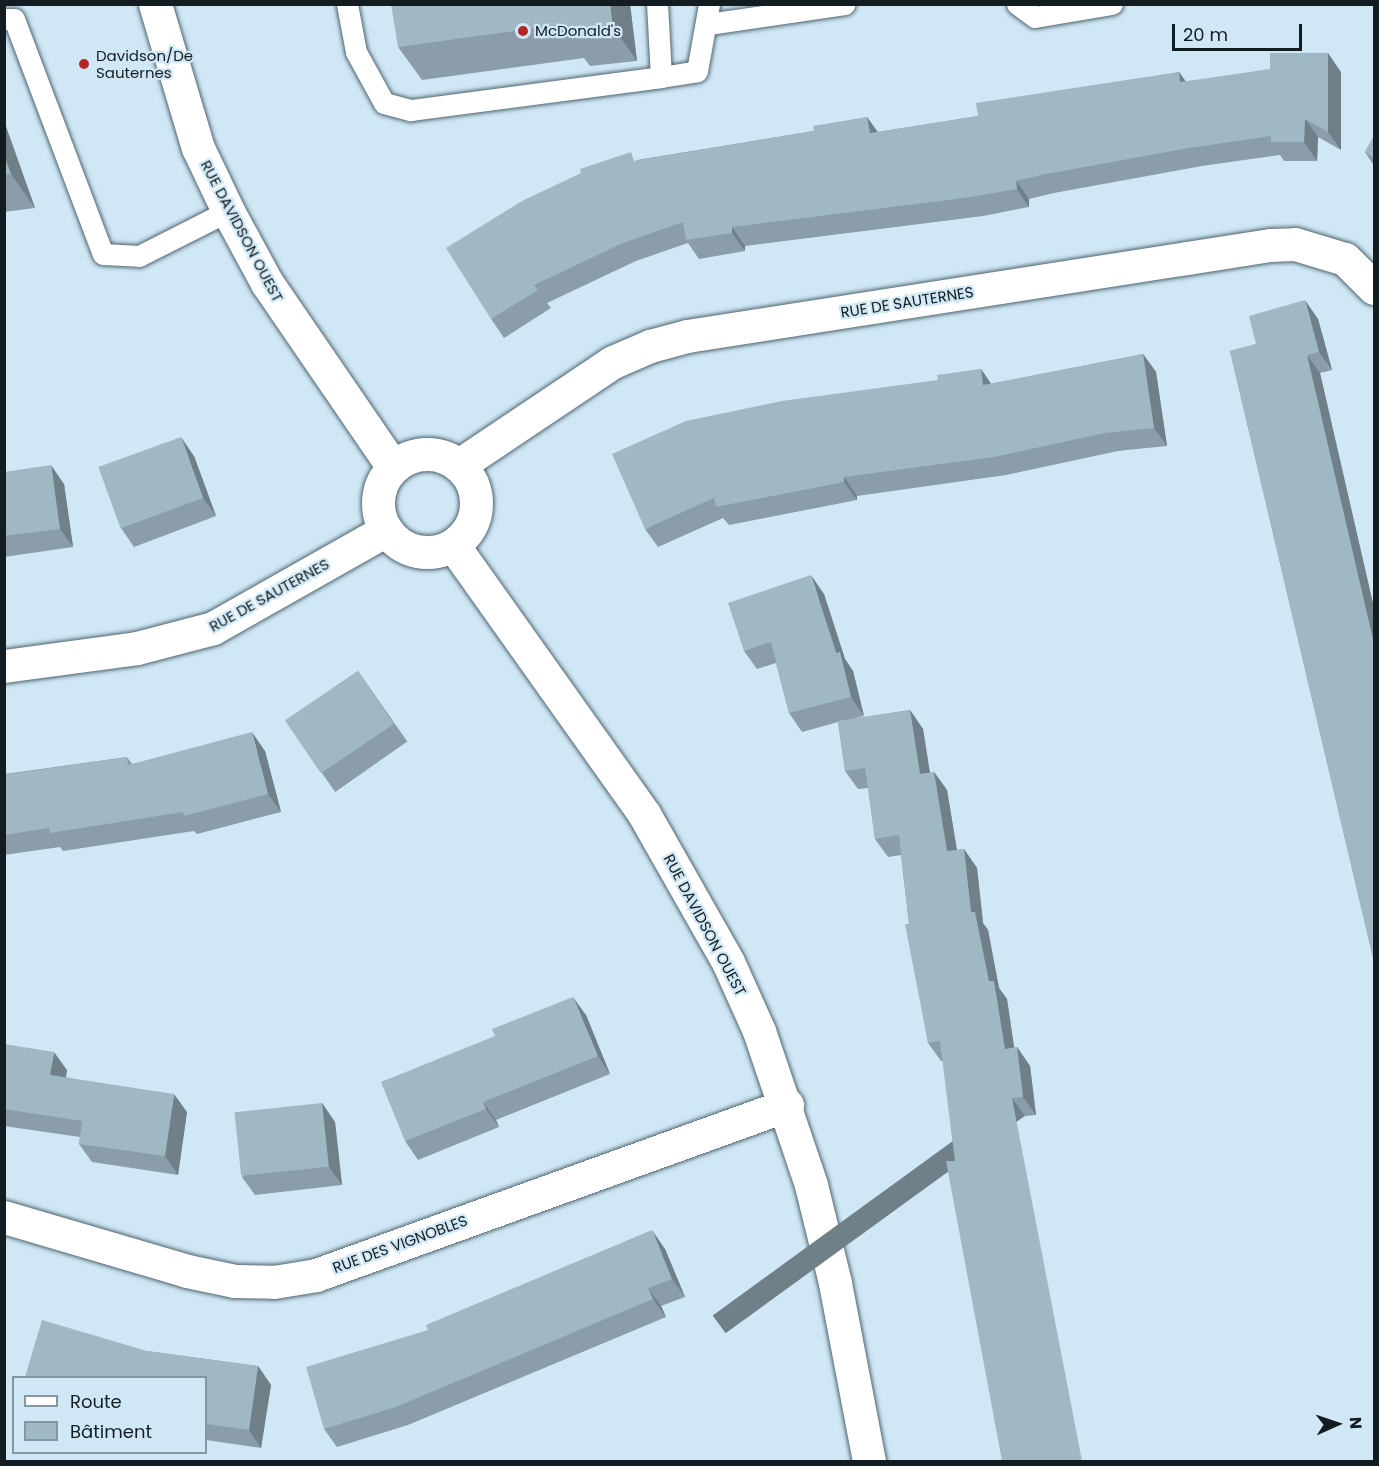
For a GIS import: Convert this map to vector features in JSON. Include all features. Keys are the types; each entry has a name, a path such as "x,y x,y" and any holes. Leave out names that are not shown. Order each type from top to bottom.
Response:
{"street":[{"name":"RUE DAVIDSON OUEST","path":"155,4 198,148 228,211 267,283 393,467"},
{"name":"RUE DE SAUTERNES","path":"459,465 613,362 650,346 687,336 1270,245 1320,249 1345,259 1374,288"},
{"path":"426,453 459,465 473,484 477,506 470,529 453,545 436,552 417,552 399,544 386,530 377,497 393,467 408,457 426,453"},
{"name":"RUE DE SAUTERNES","path":"4,666 137,648 213,628 386,530"},
{"name":"RUE DAVIDSON OUEST","path":"453,545 644,814 728,962 786,1105 835,1283 869,1461"},
{"name":"RUE DES VIGNOBLES","path":"4,1217 187,1271 235,1281 274,1282 316,1275 786,1105"}],"lane":[{"path":"346,4 356,52 384,103 411,110 697,71 709,14 845,4"},
{"path":"657,4 661,77"},
{"path":"1017,4 1035,17 1112,4"},
{"path":"4,19 14,18 103,254 139,256 228,211"}],"building":[{"path":"391,4 610,4 613,27 566,32 565,24 398,47"},
{"path":"1270,53 1328,53 1328,132 1305,119 1304,142 1271,142 1271,136 1189,148 1041,175 1016,181 1017,189 971,197 732,227 732,233 686,240 683,222 623,243 534,285 538,290 491,319 446,248 522,201 581,173 580,169 631,152 634,161 814,131 813,126 867,117 870,133 978,116 976,103 1179,72 1180,82 1270,69"},
{"path":"1374,136 1374,158 1365,152"},
{"path":"4,155 11,174 4,175"},
{"path":"1305,300 1319,352 1307,355 1374,644 1374,962 1230,351 1256,344 1249,316"},
{"path":"1143,354 1154,428 1105,433 994,457 844,477 844,482 716,507 714,498 645,529 612,454 686,421 782,401 938,380 937,375 981,369 983,385"},
{"path":"181,437 203,498 121,528 98,467"},
{"path":"51,465 60,529 4,536 4,472"},
{"path":"811,575 836,653 840,652 851,697 789,713 771,642 744,651 728,603"},
{"path":"358,671 394,724 321,773 285,720"},
{"path":"910,710 920,774 934,772 947,851 964,849 971,912 975,912 989,981 994,981 1005,1049 1017,1047 1023,1097 1012,1098 1082,1461 1002,1461 946,1161 955,1161 940,1041 928,1043 905,924 909,924 899,835 875,839 865,768 845,771 838,721"},
{"path":"252,732 268,794 184,816 183,812 50,833 49,828 4,835 4,775 127,757 128,765"},
{"path":"573,997 598,1056 483,1102 486,1109 405,1141 381,1082 495,1036 492,1029"},
{"path":"4,1044 54,1052 50,1075 174,1094 165,1156 79,1144 82,1121 4,1109"},
{"path":"322,1103 329,1167 241,1176 234,1112"},
{"path":"652,1230 672,1279 648,1288 653,1299 396,1407 324,1429 306,1367 428,1330 426,1325"},
{"path":"42,1320 147,1351 258,1366 249,1430 207,1424 207,1376 25,1376"}],"place":[{"name":"McDonald's","path":"523,31"},
{"name":"Davidson/De Sauternes","path":"84,64"}]}
